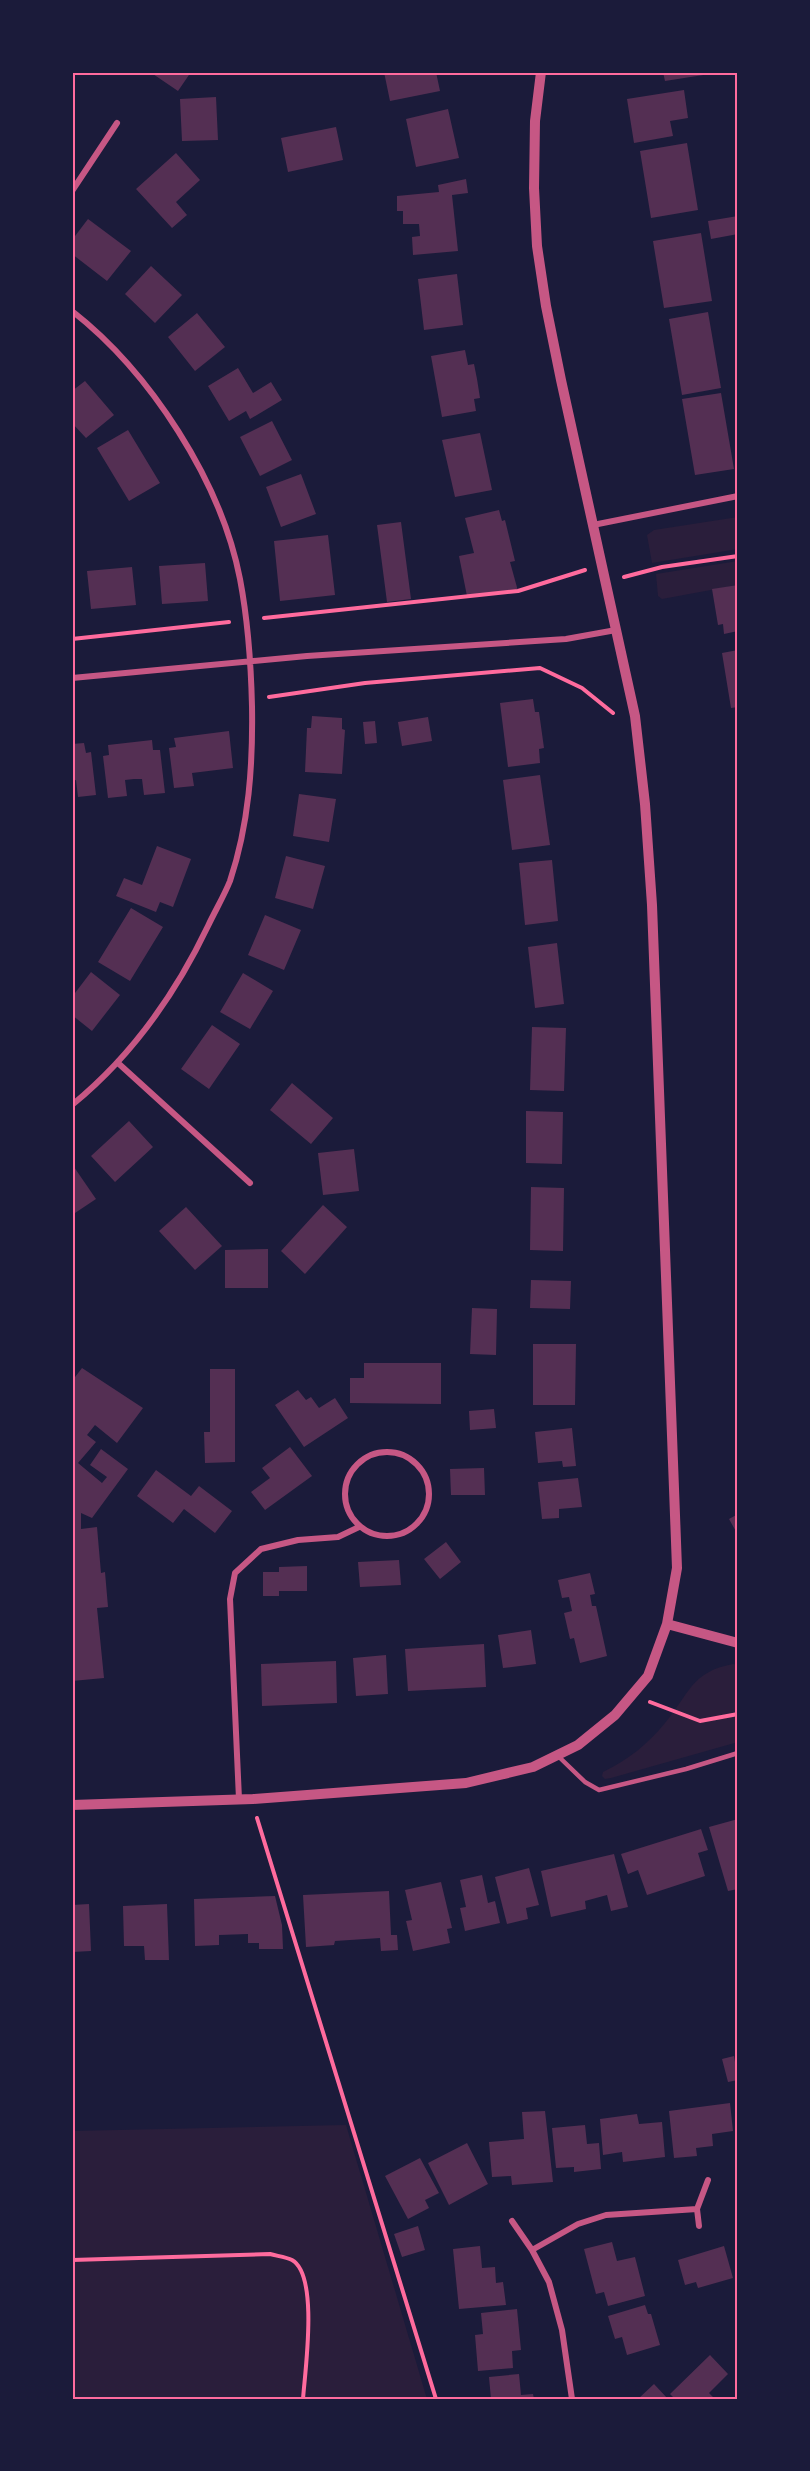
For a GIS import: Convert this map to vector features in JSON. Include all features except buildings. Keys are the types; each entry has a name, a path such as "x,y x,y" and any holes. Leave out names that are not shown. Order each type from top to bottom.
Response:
{"street":[{"path":"72,1805 238,1799 465,1783 533,1767 578,1745 615,1715 648,1676 667,1624 677,1568 652,906 645,804 637,732 617,630 550,327 537,246 534,177 541,72"},
{"path":"72,191 117,123"},
{"path":"72,311 98,331 142,382 179,433 219,511 240,579 246,620 252,700 250,789 243,833 229,882 187,970 159,1012 118,1063 72,1105"},
{"path":"593,525 738,496"},
{"path":"72,678 307,656 567,639 617,630"},
{"path":"118,1063 250,1183"},
{"path":"238,1799 230,1599 235,1573 261,1549 298,1540 338,1537 359,1527 379,1536 401,1535 420,1523 430,1503 429,1481 416,1462 396,1452 374,1454 355,1466 345,1486 346,1508 359,1527"},
{"path":"667,1624 738,1643"},
{"path":"699,2226 696,2209 708,2180"},
{"path":"532,2250 578,2224 606,2215 696,2209"},
{"path":"512,2221 532,2250 549,2282 562,2330 572,2399"}],"lane":[{"path":"557,1755 585,1782 599,1790 686,1769 738,1753"}],"path":[{"path":"606,581 662,567 738,556"},
{"path":"72,639 518,591 602,565"},
{"path":"252,700 364,682 540,668 582,688 637,732"},
{"path":"632,1695 700,1721 738,1714"},
{"path":"253,1798 260,1833 436,2399"},
{"path":"72,2260 249,2253 270,2254 293,2260 304,2276 308,2298 303,2399"}],"shaded area":[{"path":"738,517 738,549 652,563 647,535 654,530"},
{"path":"738,561 738,585 662,599 658,596 656,574"},
{"path":"733,1664 738,1665 738,1742 611,1778 605,1779 602,1776 603,1772 629,1757 652,1738 700,1678 708,1672"},
{"path":"346,2125 427,2399 72,2399 72,2131"}]}
